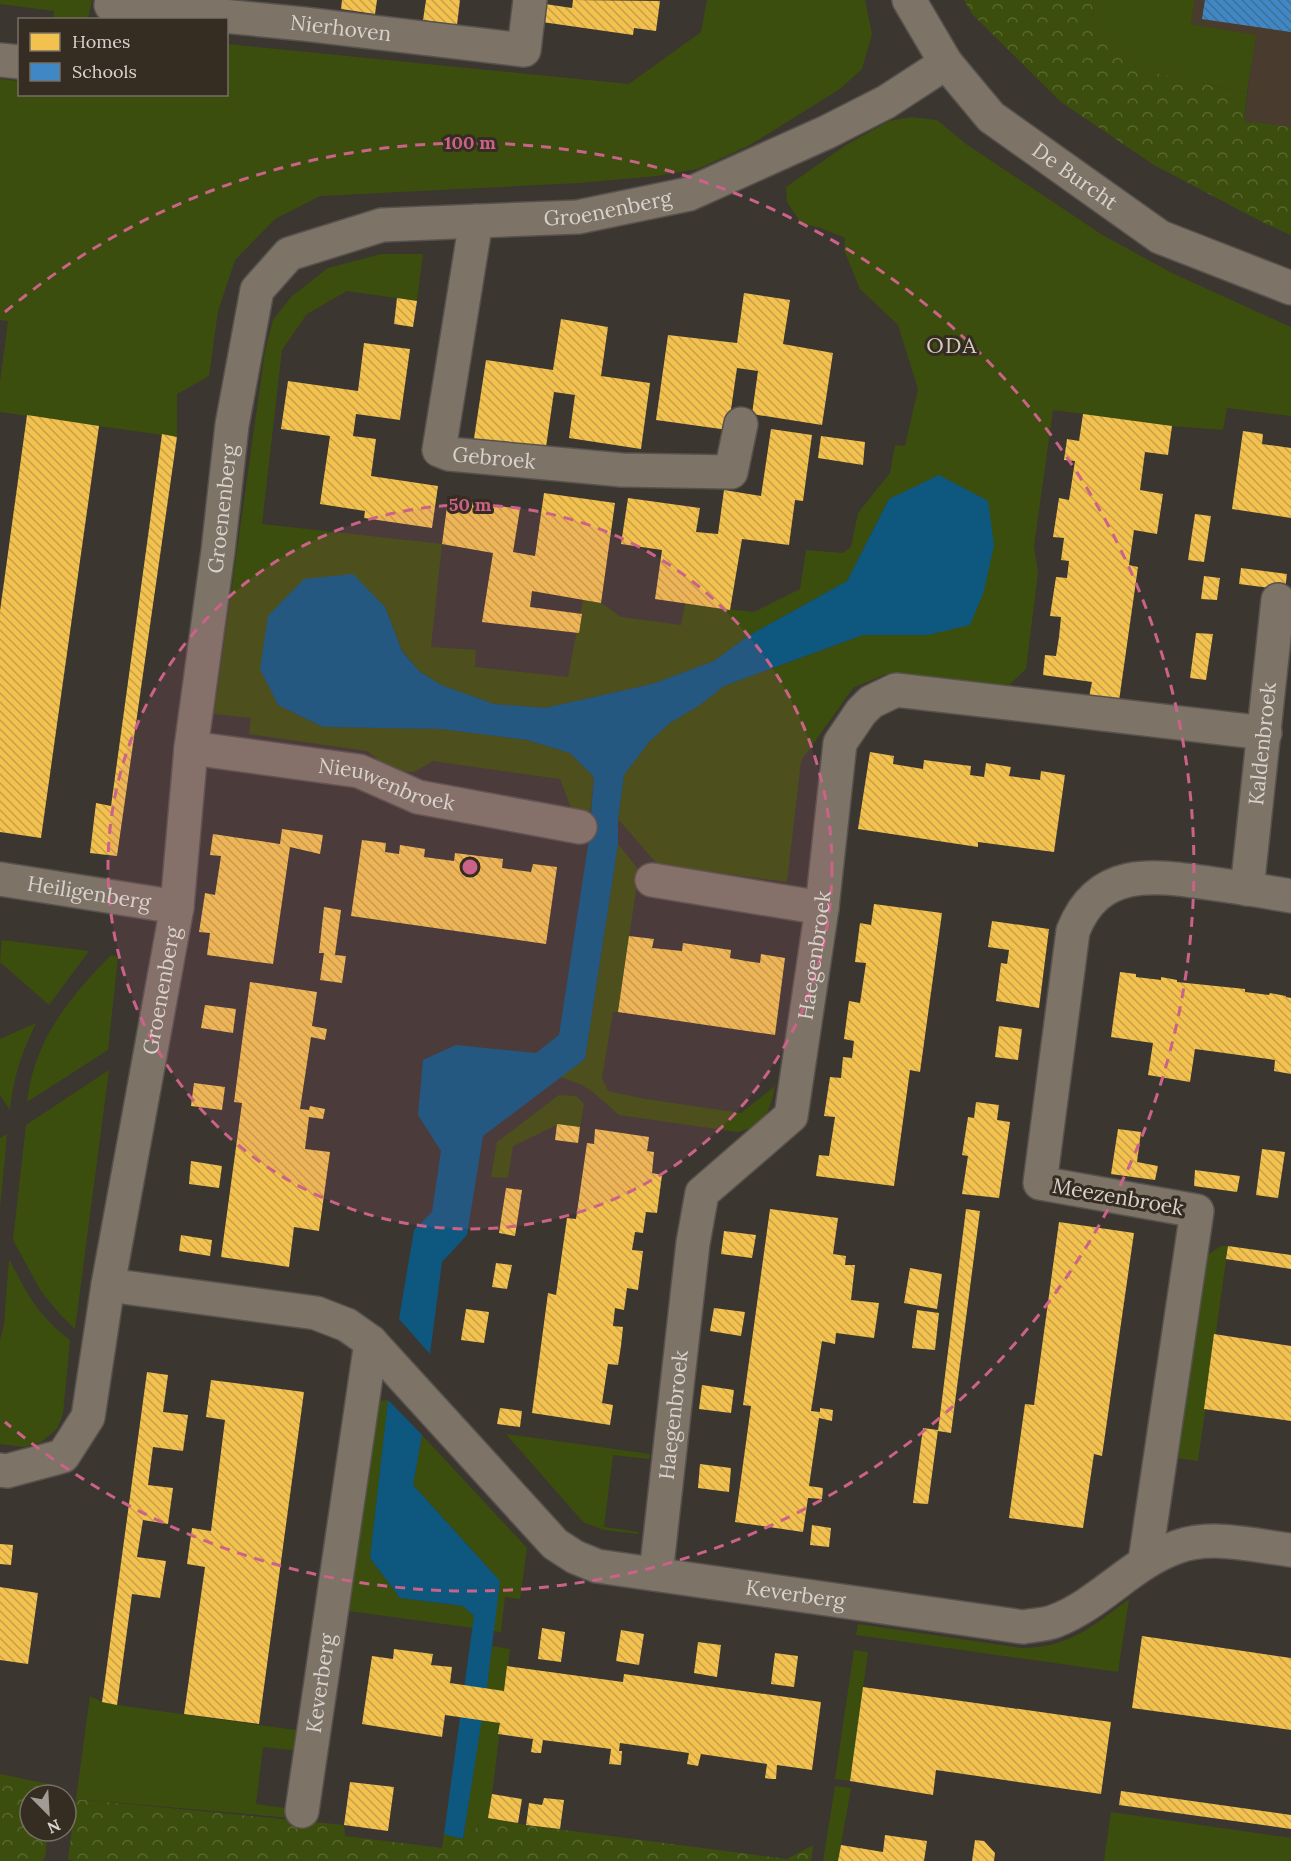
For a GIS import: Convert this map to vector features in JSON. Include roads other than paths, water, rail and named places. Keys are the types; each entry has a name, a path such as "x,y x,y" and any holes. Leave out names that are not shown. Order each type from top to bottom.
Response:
{"street":[{"name":"Nierhoven","path":"112,0 111,5 304,24 524,50 530,0"},
{"name":"De Burcht","path":"909,0 946,63 991,117 1160,237 1291,288"},
{"path":"0,60 18,62"},
{"name":"Groenenberg","path":"0,1470 7,1471 63,1456 87,1417 108,1285 177,907 191,748 218,551 232,425 257,290 289,254 382,225 578,217 689,194 827,132 886,102 946,63"},
{"name":"Gebroek","path":"476,220 439,450 449,454 622,470 731,472 741,424"},
{"name":"Kaldenbroek","path":"1247,889 1278,600"},
{"name":"Haegenbroek","path":"656,1574 693,1243 702,1193 791,1116 822,908 840,743 861,712 871,702 896,690 1265,733"},
{"name":"Nieuwenbroek","path":"191,748 359,771 418,797 580,827"},
{"name":"Meezenbroek","path":"1145,1561 1197,1211 1040,1183 1073,931 1090,901 1105,888 1126,880 1160,876 1291,896"},
{"name":"Heiligenberg","path":"0,879 177,907"},
{"path":"652,880 822,908"},
{"name":"Keverberg","path":"108,1285 315,1313 347,1324 371,1342 555,1544 575,1557 597,1566 1023,1627 1054,1622 1087,1604 1145,1561 1179,1546 1216,1541 1291,1550"},
{"name":"Keverberg","path":"302,1811 371,1342"}],"water":[{"path":"939,475 988,501 994,545 984,591 970,625 928,635 863,635 724,686 700,705 670,723 649,742 624,775 618,819 618,844 585,1059 483,1136 467,1235 442,1262 430,1354 399,1319 414,1230 432,1212 441,1151 418,1115 423,1060 456,1045 536,1053 559,1035 589,839 594,777 570,753 527,740 441,729 323,727 278,705 260,669 268,616 304,579 353,574 385,607 402,651 419,671 441,685 494,704 545,708 652,684 714,661 748,636 847,581 889,499"},
{"path":"388,1400 422,1435 413,1485 500,1581 487,1687 463,1839 444,1834 474,1616 463,1606 400,1598 370,1558"}],"district":[{"name":"ODA","path":"952,345"}]}
